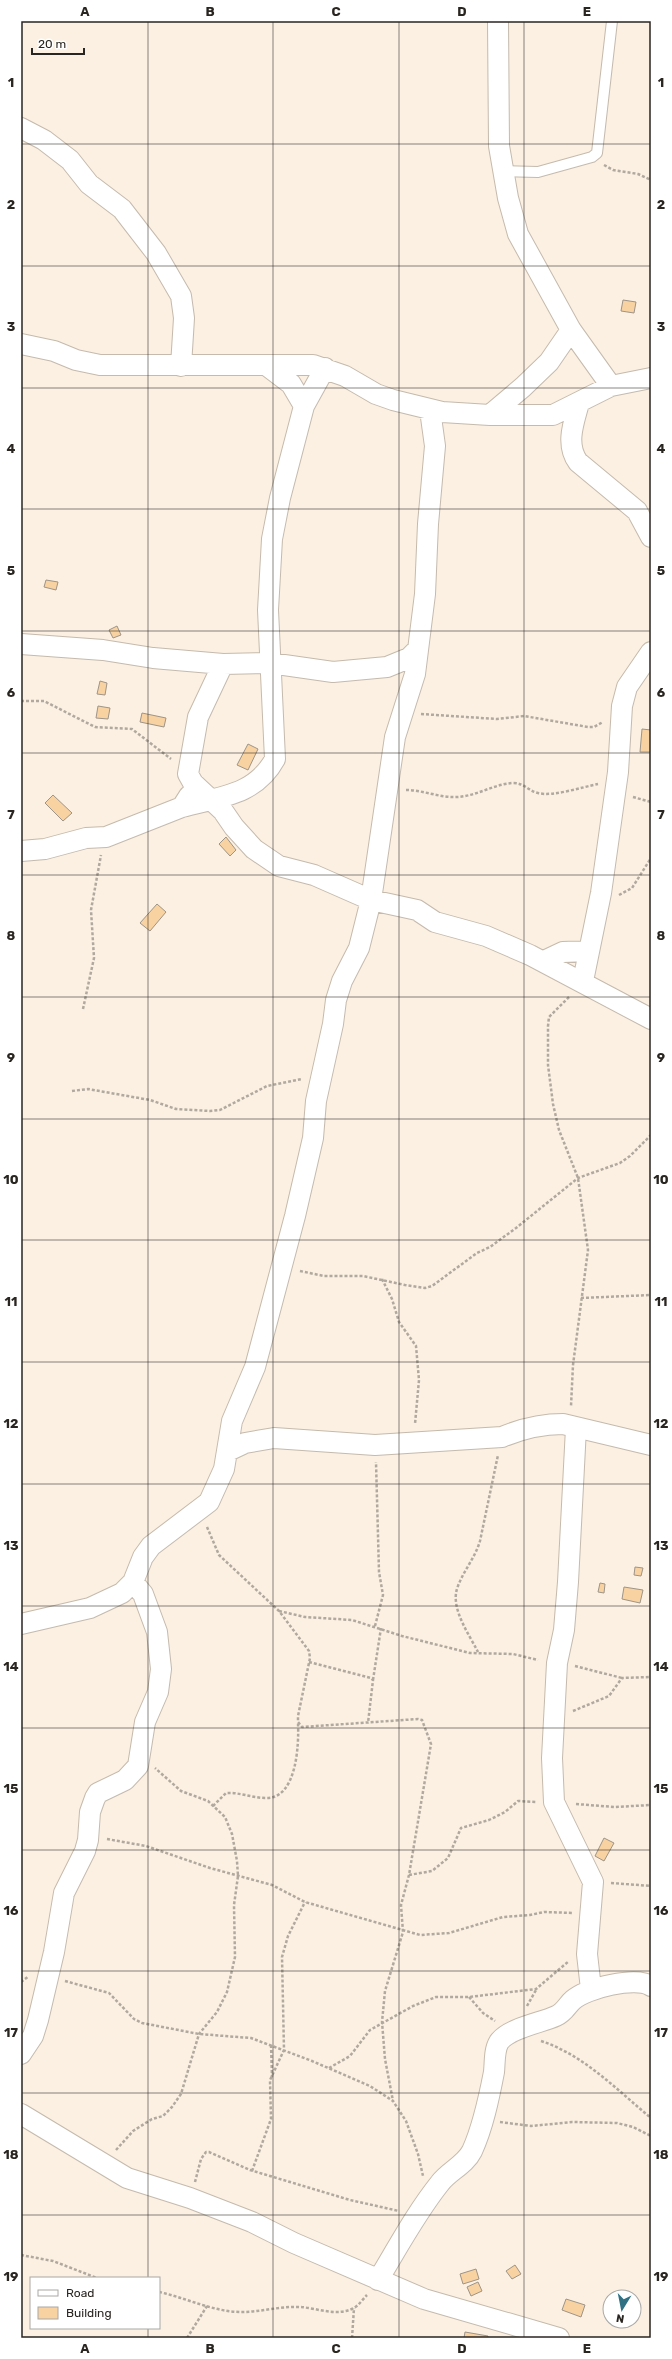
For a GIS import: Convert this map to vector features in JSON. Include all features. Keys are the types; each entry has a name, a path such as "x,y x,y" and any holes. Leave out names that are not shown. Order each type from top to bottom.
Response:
{"street":[{"path":"498,21 499,146 503,171 518,234 571,330 611,386"},
{"path":"21,128 44,140 70,160 89,184 122,209 156,253 181,296 184,318 181,366"},
{"path":"490,415 523,387 549,362 571,330"},
{"path":"21,344 54,351 76,360"},
{"path":"21,358 76,360 100,365 313,365 326,368 376,394 430,410 458,414 553,415 611,386 651,378"},
{"path":"266,365 291,384 304,406"},
{"path":"21,851 45,849 86,838 106,837 182,807 213,801 254,785 267,774 275,759 268,610 272,539 280,498 304,406 326,368"},
{"path":"578,403 570,443 572,454 578,462 637,511 651,537"},
{"path":"21,1624 90,1608 122,1593 133,1582 143,1557 151,1546 202,1509 209,1502 228,1451 232,1421 255,1368 281,1266 296,1216 313,1138 316,1100 320,1078 339,991 359,948 371,900 395,737 415,674 425,594 428,524 435,446 430,410"},
{"path":"435,446 458,414"},
{"path":"21,644 103,650 153,658 223,664 270,663 333,672 380,667 409,658 418,649"},
{"path":"583,981 598,907 617,781 621,711 627,687 651,652"},
{"path":"182,807 188,799 198,717 223,664"},
{"path":"191,778 223,811 243,838 254,849 279,866 314,876 371,900 417,910 435,922 486,936 544,961 651,1019"},
{"path":"544,961 563,952 589,951"},
{"path":"228,1451 246,1443 274,1438 375,1446 502,1437 517,1431 549,1424 563,1424 651,1445"},
{"path":"576,1428 564,1630 557,1663 552,1758 554,1802 593,1882 588,1946 591,1989"},
{"path":"21,2054 33,2036 54,1952 64,1893 88,1840 90,1812 97,1795 125,1780 132,1774 139,1763 145,1722 158,1692 161,1669 157,1632 143,1594 133,1582"},
{"path":"378,2280 427,2199 441,2180 467,2158 476,2141 494,2071 497,2048 507,2028 563,2013 573,2000 591,1989 636,1982 651,1986"},
{"path":"21,2114 102,2164 128,2178 190,2198 252,2222 378,2280 424,2299 559,2338"}],"lane":[{"path":"503,171 538,172 592,157 597,152 600,141 612,21"}],"path":[{"path":"592,157 613,170 638,174 651,180"},
{"path":"21,701 44,701 95,727 132,729 191,778"},
{"path":"403,710 427,716 497,719 524,716 594,727 621,711"},
{"path":"387,790 408,790 447,797 458,797 478,793 500,784 520,783 538,794 551,794 617,781"},
{"path":"83,1009 94,958 91,910 96,877 106,837"},
{"path":"598,907 632,888 651,858"},
{"path":"576,1428 571,1405 581,1298 588,1250 578,1178 558,1130 553,1104 548,1065 548,1026 549,1017 583,981"},
{"path":"72,1091 88,1089 150,1100 176,1109 210,1111 220,1110 267,1086 294,1079 320,1078"},
{"path":"281,1266 324,1276 349,1275 381,1278 405,1285 425,1288 432,1286 477,1253 490,1247 516,1228 578,1178 620,1163 630,1156 651,1134"},
{"path":"381,1278 392,1299 399,1322 416,1346 419,1363 416,1420 409,1444"},
{"path":"581,1298 651,1295"},
{"path":"478,1653 461,1620 456,1594 457,1587 476,1553 480,1541 502,1437"},
{"path":"375,1446 379,1495 379,1572 383,1595 375,1626"},
{"path":"202,1509 209,1536 219,1555 279,1611 309,1651 309,1662 298,1722 299,1740 295,1768 278,1794 273,1798 265,1799 226,1793 213,1806"},
{"path":"279,1611 305,1617 352,1620 442,1647 478,1653 513,1654 591,1668 622,1678 651,1677"},
{"path":"368,1723 381,1628"},
{"path":"309,1662 366,1676 373,1680"},
{"path":"554,1719 608,1696 622,1678"},
{"path":"298,1722 302,1727 308,1728 418,1719 425,1723 431,1744 423,1782 409,1875 401,1905 403,1932 385,1991 382,2022 385,2059 393,2101 406,2121 418,2154 427,2199"},
{"path":"102,2164 133,2131 152,2119 163,2116 172,2107 181,2094 199,2034 217,2012 228,1992 235,1956 234,1905 238,1876 232,1834 225,1817 208,1801 181,1791 158,1769 139,1763"},
{"path":"409,1875 432,1871 448,1858 461,1828 489,1820 505,1812 518,1801 554,1802 615,1807 651,1805"},
{"path":"88,1840 113,1839 146,1846 238,1876 272,1885 305,1902 403,1932 420,1935 449,1933 503,1917 530,1915 544,1912 590,1912"},
{"path":"593,1882 651,1886"},
{"path":"272,2078 284,2050 282,1957 288,1936 305,1902"},
{"path":"329,2068 345,2061 370,2030 413,2006 436,1997 469,1997 536,1989 588,1946"},
{"path":"47,1977 109,1993 134,2019 142,2023 199,2034 250,2038 271,2045 370,2086 393,2101"},
{"path":"469,1997 483,2013 507,2028 568,2052 651,2118"},
{"path":"252,2171 271,2119 271,2045"},
{"path":"482,2120 531,2126 572,2122 616,2123 633,2127 651,2136"},
{"path":"190,2198 201,2159 206,2152 211,2152 252,2171 350,2200 386,2207 416,2217"},
{"path":"21,2255 53,2261 94,2277"},
{"path":"352,2338 354,2308 378,2280"},
{"path":"160,2292 207,2306 243,2312 275,2307 302,2307 322,2311 339,2311 354,2308"},
{"path":"187,2338 207,2306"}],"building":[{"path":"623,300 636,302 634,313 621,311"},
{"path":"46,580 58,582 56,590 44,587"},
{"path":"117,626 121,635 113,638 109,630"},
{"path":"100,681 107,683 105,695 97,694"},
{"path":"98,706 110,708 108,719 96,718"},
{"path":"142,713 166,718 164,727 140,722"},
{"path":"642,729 651,730 651,752 640,752"},
{"path":"248,744 258,749 248,770 237,765"},
{"path":"53,795 72,813 63,821 45,803"},
{"path":"226,837 236,850 230,856 219,844"},
{"path":"157,904 166,912 150,931 140,923"},
{"path":"635,1567 643,1568 641,1576 634,1575"},
{"path":"600,1583 605,1584 604,1593 598,1592"},
{"path":"624,1587 643,1590 640,1603 622,1599"},
{"path":"604,1838 614,1843 604,1861 595,1856"},
{"path":"515,2265 521,2274 512,2279 506,2271"},
{"path":"476,2269 479,2279 463,2284 460,2274"},
{"path":"478,2282 482,2291 471,2296 467,2287"},
{"path":"566,2299 585,2305 581,2317 562,2310"},
{"path":"465,2332 488,2336 488,2338 464,2338"}]}
